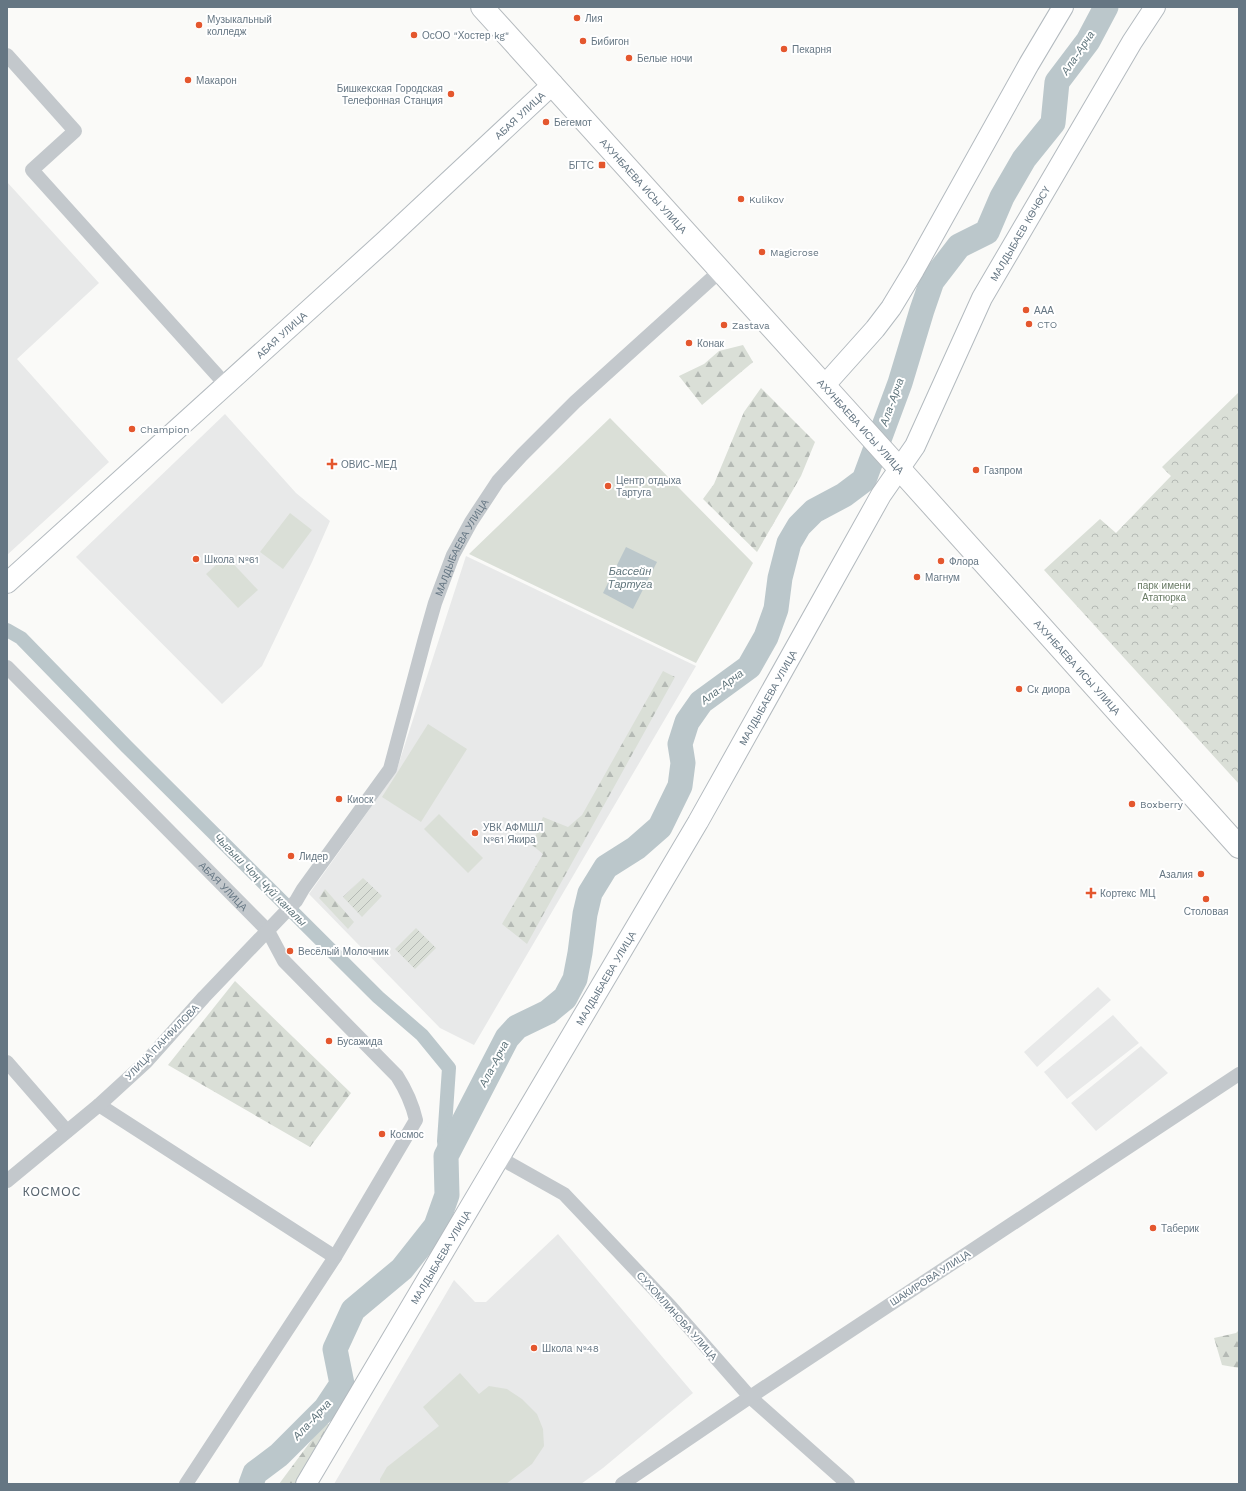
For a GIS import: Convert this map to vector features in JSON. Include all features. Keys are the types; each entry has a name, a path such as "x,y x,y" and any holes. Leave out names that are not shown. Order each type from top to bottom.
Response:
{"main road":[{"name":"АХУНБАЕВА ИСЫ УЛИЦА","path":"482,7 1239,847"}],"street":[{"path":"824,386 875,329 891,308 914,270 998,118 1063,7"},
{"name":"МАЛДЫБАЕВ КӨЧӨСҮ","path":"893,462 915,446 982,298 1132,42 1155,7"},
{"path":"7,55 74,131 32,170 226,385"},
{"name":"АБАЯ УЛИЦА","path":"7,583 386,240 553,84"},
{"name":"МАЛДЫБАЕВА УЛИЦА","path":"299,895 390,769 424,638 450,562 471,522 498,481 522,454 575,402 720,271"},
{"name":"МАЛДЫБАЕВА УЛИЦА","path":"306,1484 698,822 881,495 893,462"},
{"name":"АБАЯ УЛИЦА","path":"7,667 268,931 284,961 397,1076 405,1088 416,1120 335,1258"},
{"name":"УЛИЦА ПАНФИЛОВА","path":"7,1180 99,1105 146,1062 204,997 268,931 299,895"},
{"path":"7,1062 67,1131"},
{"name":"ШАКИРОВА УЛИЦА","path":"622,1484 750,1397 1239,1074"},
{"path":"99,1105 335,1258 186,1484"},
{"name":"СУХОМЛИНОВА УЛИЦА","path":"500,1158 564,1194 671,1307 750,1397 848,1484"}],"shaded area":[{"path":"7,182 99,283 17,359 109,462 7,555"},
{"name":"Школа №61","path":"225,414 296,493 330,521 262,666 222,704 76,557"},
{"name":"УВК АФМШЛ №61 Якира","path":"466,556 696,666 474,1045 440,1028 309,894 396,772"},
{"path":"1098,987 1111,1000 1037,1067 1024,1052"},
{"path":"1113,1015 1139,1043 1067,1099 1044,1072"},
{"path":"1141,1046 1168,1073 1096,1131 1071,1103"},
{"name":"Школа №48","path":"558,1234 693,1393 603,1468 581,1484 334,1484 454,1280 475,1302 486,1302"}],"green space":[{"path":"743,345 753,362 702,405 679,376 704,364 719,351"},
{"path":"761,388 815,442 801,476 757,552 703,499 714,484 744,412"},
{"name":"парк имени Ататюрка","path":"1239,392 1239,784 1044,570 1100,519 1116,533 1171,476 1162,467"},
{"name":"Центр отдыха Тартуга","path":"610,418 753,563 696,663 469,554"},
{"path":"290,513 312,530 283,569 260,552"},
{"path":"226,556 258,590 238,608 206,574"},
{"path":"663,671 675,677 527,944 502,924 543,854 532,845 543,817 568,827 582,815"},
{"path":"428,724 467,749 421,822 382,797"},
{"path":"439,814 483,858 468,873 424,829"},
{"path":"363,878 382,896 362,917 343,897"},
{"path":"325,889 354,922 348,929 319,898"},
{"path":"416,928 436,948 415,969 395,949"},
{"path":"235,981 351,1093 310,1147 168,1065"},
{"path":"1239,1330 1239,1368 1222,1365 1214,1338 1236,1333"},
{"path":"460,1373 479,1394 489,1386 507,1389 522,1399 537,1414 543,1429 544,1446 532,1464 506,1484 380,1484 380,1479 387,1467 439,1426 423,1407"},
{"path":"325,1422 332,1426 297,1484 279,1484"}],"water":[{"name":"Бассейн Тартуга","path":"626,547 657,562 633,609 603,593"}],"waterway":[{"name":"Ала-Арча","path":"251,1484 255,1473 279,1455 326,1408 342,1384 335,1349 353,1310 402,1269 436,1226 447,1195 446,1156 507,1038 517,1027 548,1012 565,998 575,979 585,914 590,893 606,867 636,848 660,827 680,786 683,763 680,744 687,722 701,702 749,667 766,637 776,609 780,578 789,543 799,526 814,511 844,495 864,480 900,383 932,281 959,246 987,232 1002,197 1024,159 1053,123 1057,82 1088,41 1106,7"},
{"name":"Чыгыш Чоң Чүй каналы","path":"7,630 21,638 126,746 378,997 422,1035 449,1068 444,1141 446,1156"}],"place":[{"name":"Лия","path":"577,18"},
{"name":"Музыкальный колледж","path":"199,25"},
{"name":"ОсОО \"Хостер kg\"","path":"414,35"},
{"name":"Бибигон","path":"583,41"},
{"name":"Пекарня","path":"784,49"},
{"name":"Белые ночи","path":"629,58"},
{"name":"Макарон","path":"188,80"},
{"name":"Бишкекская Городская Телефонная Станция","path":"451,94"},
{"name":"Бегемот","path":"546,122"},
{"name":"БГТС","path":"602,165"},
{"name":"Kulikov","path":"741,199"},
{"name":"Magicrose","path":"762,252"},
{"name":"ААА","path":"1026,310"},
{"name":"CTO","path":"1029,324"},
{"name":"Zastava","path":"724,325"},
{"name":"Конак","path":"689,343"},
{"name":"Champion","path":"132,429"},
{"name":"ОВИС-МЕД","path":"332,464"},
{"name":"Газпром","path":"976,470"},
{"name":"Центр отдыха Тартуга","path":"608,486"},
{"name":"Школа №61","path":"196,559"},
{"name":"Флора","path":"941,561"},
{"name":"Магнум","path":"917,577"},
{"name":"Ск диора","path":"1019,689"},
{"name":"Киоск","path":"339,799"},
{"name":"Boxberry","path":"1132,804"},
{"name":"УВК АФМШЛ №61 Якира","path":"475,833"},
{"name":"Лидер","path":"291,856"},
{"name":"Азалия","path":"1201,874"},
{"name":"Кортекс МЦ","path":"1091,893"},
{"name":"Столовая","path":"1206,899"},
{"name":"Весёлый Молочник","path":"290,951"},
{"name":"Бусажида","path":"329,1041"},
{"name":"Космос","path":"382,1134"},
{"name":"Таберик","path":"1153,1228"},
{"name":"Школа №48","path":"534,1348"}],"district":[{"name":"КОСМОС","path":"52,1192"}]}
